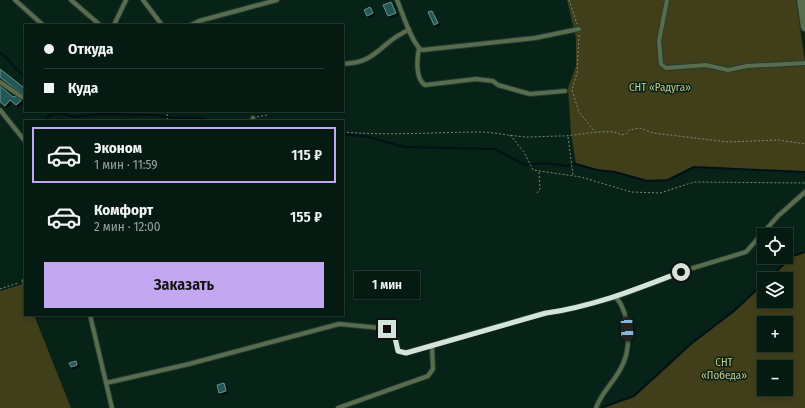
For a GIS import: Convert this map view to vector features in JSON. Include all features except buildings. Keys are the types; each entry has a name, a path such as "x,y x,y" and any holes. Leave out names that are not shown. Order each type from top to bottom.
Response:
{"street":[{"path":"801,0 805,27"}],"lane":[{"path":"15,0 42,24"},
{"path":"71,0 99,24"},
{"path":"114,24 126,0"},
{"path":"143,0 161,24"},
{"path":"193,24 199,21 277,0"},
{"path":"397,0 419,48 418,63 420,80 425,85 476,79 493,81 498,85 530,94 565,91"},
{"path":"667,0 660,41 661,64 666,68 706,65 728,70 747,66 805,63"},
{"path":"419,48 428,50 535,38 579,28"},
{"path":"344,64 354,63 369,58 394,38 409,29"},
{"path":"0,82 22,97"},
{"path":"0,110 24,140"},
{"path":"106,383 189,364 339,324 392,329 396,347 400,353 432,346 546,313 561,311 616,297 693,268 746,252 778,216 805,192"},
{"path":"596,408 621,368 626,356 626,319 622,305 616,297"},
{"path":"90,316 112,408"},
{"path":"338,408 428,376 433,369 432,346"}],"path":[{"path":"569,0 579,28 577,73 572,90 578,112 596,133"},
{"path":"260,112 260,116 267,115"},
{"path":"167,114 168,120"},
{"path":"344,132 377,135 483,132 510,134 525,137 568,136 596,133 606,130 616,131 621,135 626,134 629,130 640,128 653,133 728,142 779,140 805,144"},
{"path":"510,134 524,152 533,170 573,176 631,192 660,193 694,182 805,183"},
{"path":"568,136 573,176"},
{"path":"537,193 540,189 539,170"},
{"path":"0,289 24,281"}],"green space":[{"name":"СНТ «Радуга»","path":"567,0 796,0 805,62 805,172 694,167 668,180 647,181 615,172 597,170 576,164 571,133 568,88 576,66 576,38"},
{"name":"СНТ «Победа»","path":"805,252 805,408 601,408 634,396 692,343 734,311 757,290 757,308 793,308 793,272 776,272 784,264 793,264 793,256"},
{"path":"23,284 24,316 34,316 71,408 0,408 0,291"}],"waterway":[{"path":"0,53 24,76"},
{"path":"46,120 50,115 60,113 74,117 99,114 156,115 172,118 201,118 206,120"},
{"path":"344,134 368,137 404,147 495,149 525,165 544,163 568,166 576,164 597,170 615,172 647,181 668,180 694,167 805,172"},
{"path":"776,272 793,256 805,252"},
{"path":"601,408 634,396 692,343 734,311 757,290"}],"route":[{"path":"387,329 392,329 398,351 400,353 406,353 432,346 450,339 546,313 561,311 611,297 616,297 681,272"}]}
